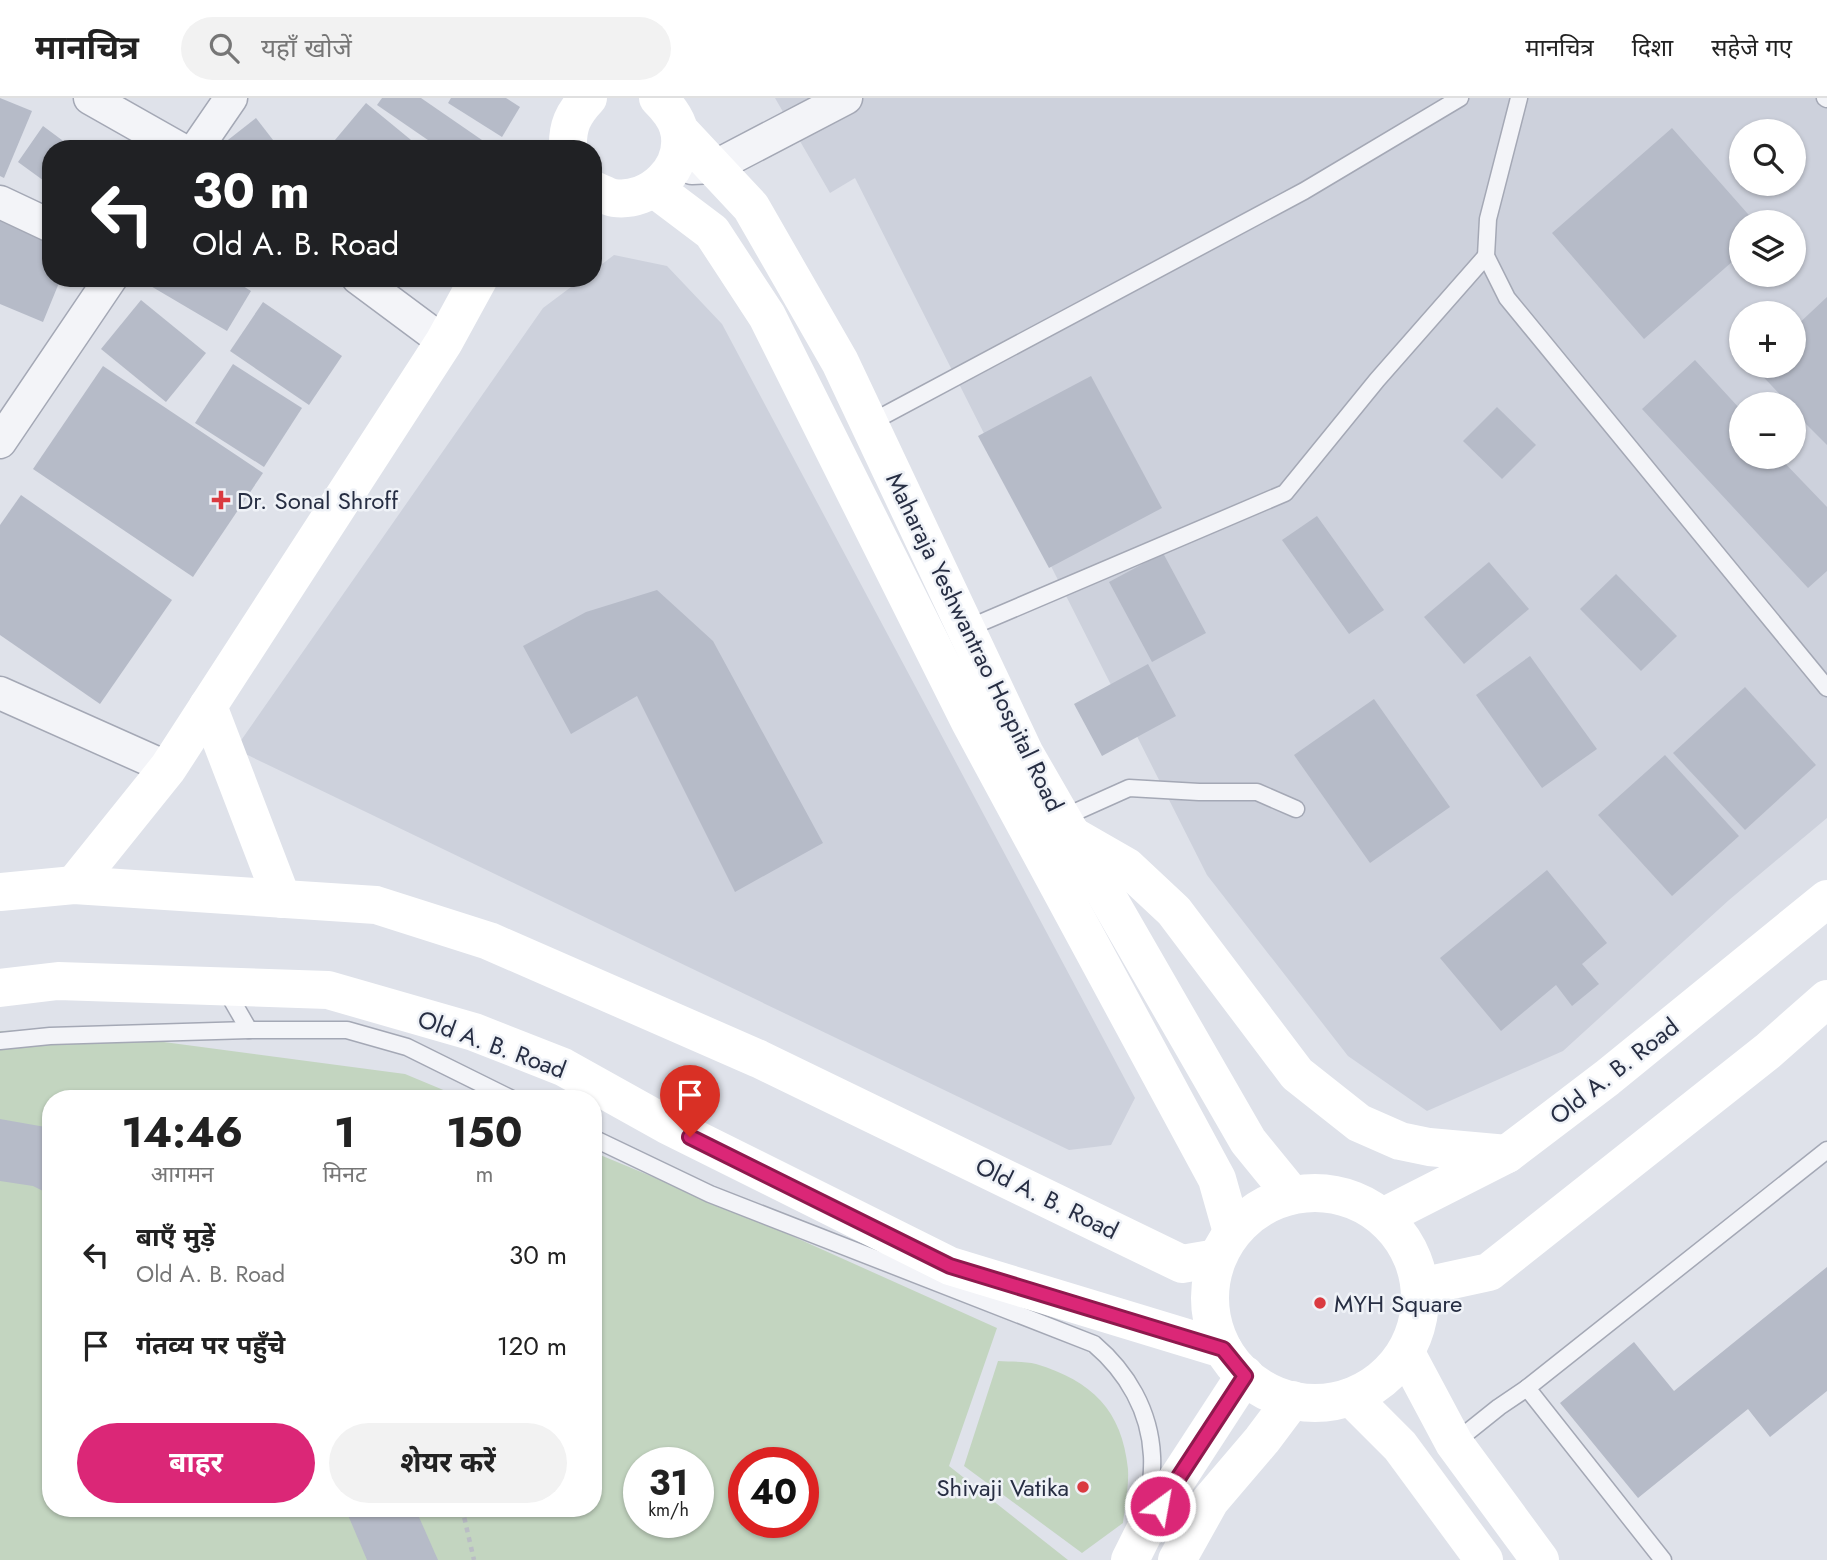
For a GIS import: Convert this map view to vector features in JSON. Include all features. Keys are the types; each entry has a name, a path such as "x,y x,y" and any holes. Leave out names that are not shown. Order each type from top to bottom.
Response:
{"main road":[{"path":"565,140 574,113 588,98"},
{"name":"Maharaja Yeshwantrao Hospital Road","path":"658,98 670,110 679,130 751,206 840,362 1025,754 1248,1141 1292,1195"},
{"path":"602,198 635,198 664,179 679,153 679,130"},
{"name":"Maharaja Yeshwantrao Hospital Road","path":"664,179 712,232 767,316 970,722 1217,1179 1224,1245"},
{"path":"75,885 168,768 448,334 474,287"},
{"path":"448,334 491,287"},
{"path":"208,706 282,899"},
{"path":"1067,827 1128,867 1174,911 1297,1074 1359,1123 1400,1141 1429,1147 1507,1154"},
{"name":"Old A. B. Road","path":"0,892 75,885 376,905 489,941 759,1059 1181,1264 1224,1245"},
{"name":"Old A. B. Road","path":"1383,1217 1507,1154 1607,1078 1827,899"},
{"name":"Old A. B. Road","path":"0,988 58,981 328,990 474,1032 564,1067 667,1125 950,1266 1234,1362"},
{"path":"1420,1287 1489,1272 1768,1051 1827,999"},
{"path":"1316,1192 1340,1195 1363,1204 1383,1217 1398,1232 1409,1249 1420,1287 1418,1321 1406,1353 1382,1380 1351,1397 1326,1403 1292,1400 1274,1395 1234,1362 1212,1319 1210,1288 1224,1245 1259,1208 1292,1195 1316,1192"},
{"path":"1406,1353 1454,1443 1540,1560"},
{"path":"1130,1560 1234,1362"},
{"path":"1351,1397 1400,1446 1484,1560"},
{"path":"1177,1560 1210,1502 1292,1400"}],"street":[{"path":"90,98 164,140"},
{"path":"202,140 231,98"},
{"path":"664,179 714,167 846,98"},
{"path":"0,202 42,222"},
{"path":"2,437 105,287"},
{"path":"372,287 448,334"},
{"path":"0,693 168,768"}],"lane":[{"path":"868,424 1304,191 1460,98"},
{"path":"1519,98 1488,219 1486,256 1507,298 1827,688"},
{"path":"966,629 1285,493 1377,380 1486,256"},
{"path":"1067,827 1129,788 1257,792 1296,809"},
{"path":"224,987 250,1030"},
{"path":"0,1041 50,1036 347,1030 407,1047 494,1090"},
{"path":"602,1142 710,1194 1094,1344 1111,1359 1132,1387 1140,1403 1152,1455 1148,1524"},
{"path":"1454,1443 1827,1150"},
{"path":"1527,1388 1663,1560"}],"path":[{"path":"464,1517 474,1560"}],"shaded area":[{"path":"775,98 1827,98 1827,818 1729,900 1563,1051 1427,1111 1348,1056 1207,875 855,178 830,193"},
{"path":"614,255 667,266 722,324 1135,1098 1111,1145 1069,1150 235,749 543,308 571,287 602,287 602,264"}],"green space":[{"path":"66,1029 405,1074 443,1090 42,1090 42,1517 602,1517 602,1156 752,1218 997,1328 949,1466 1068,1560 0,1560 0,1031"},
{"path":"998,1361 1036,1364 1073,1379 1101,1401 1119,1430 1128,1469 1123,1523 1082,1553 964,1466"}],"building":[{"path":"0,98 32,111 4,178 0,176"},
{"path":"382,98 421,98 482,140 428,140 377,105"},
{"path":"451,98 506,98 520,107 502,137 448,103"},
{"path":"366,103 411,140 335,140"},
{"path":"256,118 273,140 228,140"},
{"path":"43,126 62,140 42,140 42,179 18,162"},
{"path":"1672,128 1729,193 1729,196 1744,210 1729,210 1729,265 1644,339 1552,233"},
{"path":"0,215 42,233 42,287 57,287 43,322 0,304"},
{"path":"152,287 245,287 251,291 227,331"},
{"path":"1827,297 1827,445 1806,424 1806,392 1778,392 1764,378 1806,378 1806,317"},
{"path":"141,300 206,353 166,402 101,349"},
{"path":"263,302 342,356 309,405 230,351"},
{"path":"1695,360 1729,397 1729,469 1791,469 1827,507 1827,571 1808,588 1642,409"},
{"path":"233,364 302,408 264,467 195,423"},
{"path":"103,366 263,473 193,577 33,469"},
{"path":"1091,376 1162,508 1049,568 978,436"},
{"path":"1497,407 1536,445 1502,479 1463,441"},
{"path":"21,495 172,600 100,704 0,635 0,525"},
{"path":"1317,516 1384,610 1349,634 1282,540"},
{"path":"1163,553 1206,633 1152,662 1109,582"},
{"path":"1489,562 1529,609 1464,664 1424,617"},
{"path":"1616,574 1677,636 1641,671 1580,609"},
{"path":"657,590 713,641 823,843 735,892 637,696 571,734 523,646 586,612"},
{"path":"1530,656 1597,749 1542,788 1476,695"},
{"path":"1148,664 1176,716 1102,756 1074,704"},
{"path":"1745,687 1816,765 1745,830 1673,753"},
{"path":"1374,699 1450,807 1370,863 1294,755"},
{"path":"1665,755 1739,836 1672,896 1598,815"},
{"path":"1547,870 1607,943 1582,964 1599,984 1572,1006 1556,985 1501,1031 1440,958"},
{"path":"0,1119 42,1126 42,1190 33,1186 0,1181"},
{"path":"1827,1267 1827,1391 1770,1437 1748,1409 1638,1498 1560,1403 1634,1342 1674,1391"},
{"path":"349,1517 419,1517 438,1560 367,1560"}],"place":[{"name":"Dr. Sonal Shroff","path":"221,500"},
{"name":"MYH Square","path":"1320,1303"},
{"name":"Shivaji Vatika","path":"1083,1487"}],"route":[{"path":"690,1137 950,1266 1223,1349 1245,1376 1160,1506"}]}
